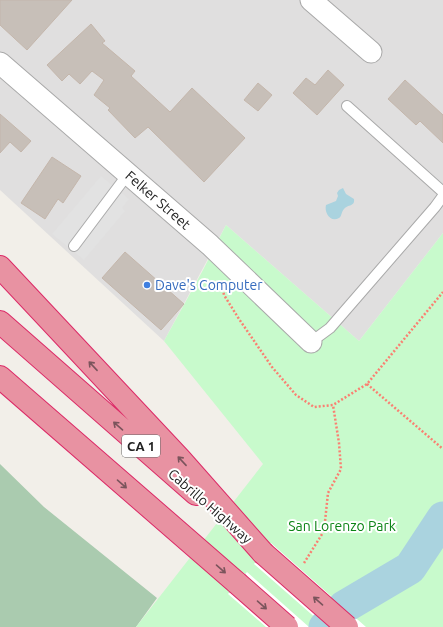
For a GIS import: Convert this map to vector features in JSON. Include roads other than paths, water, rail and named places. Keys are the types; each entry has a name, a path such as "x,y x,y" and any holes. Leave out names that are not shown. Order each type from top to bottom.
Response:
{"highway":[{"path":"0,267 180,459 263,553"},
{"name":"Cabrillo Highway","path":"0,322 347,627"},
{"name":"CA 1","path":"0,377 287,627"},
{"path":"0,388 93,458"}],"street":[{"path":"311,0 371,52"},
{"name":"Felker Street","path":"0,63 210,245 311,342"}],"lane":[{"path":"347,106 443,192"},
{"path":"74,246 128,174"},
{"path":"311,342 330,328 443,196"}],"water":[{"path":"343,188 346,194 354,199 354,202 342,211 339,218 330,218 326,211 326,205 336,201 338,196 337,193"}],"waterway":[{"path":"325,627 344,607 410,568 443,518"}],"place":[{"name":"Dave's Computer","path":"147,285"}],"park label":[{"name":"San Lorenzo Park","path":"342,526"}]}
